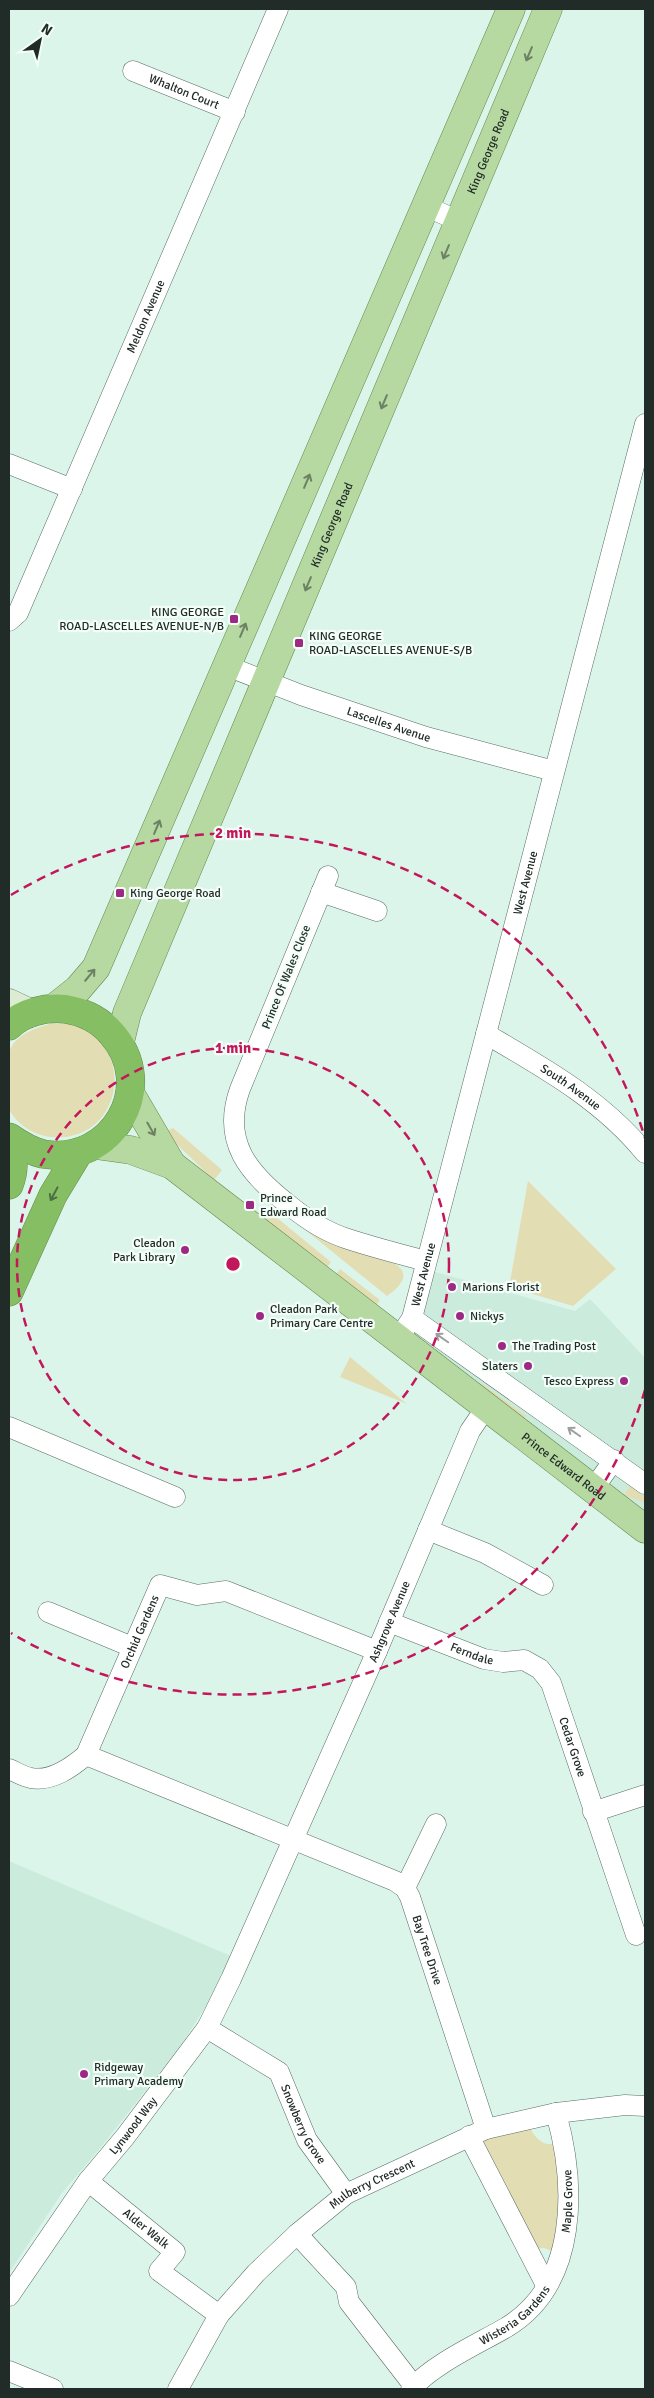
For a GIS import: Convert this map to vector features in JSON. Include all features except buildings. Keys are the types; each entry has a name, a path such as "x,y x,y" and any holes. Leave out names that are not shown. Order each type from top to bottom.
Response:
{"highway":[{"path":"9,1292 53,1195 87,1148 119,1122 130,1093 131,1075 127,1058 120,1042 102,1023 80,1011 26,1012"},
{"path":"9,1137 24,1147 42,1154 60,1155 87,1148"},
{"path":"9,1142 14,1156 13,1176 9,1185"}],"main road":[{"path":"26,1012 78,990 96,968 511,9"},
{"name":"King George Road","path":"120,1042 127,1013 548,9"},
{"name":"Prince Edward Road","path":"130,1093 172,1165"},
{"name":"Prince Edward Road","path":"87,1148 131,1150 172,1165 405,1328 487,1406 645,1529"}],"street":[{"name":"Meldon Avenue","path":"9,621 18,613 278,9"},
{"name":"Whalton Court","path":"133,71 235,112"},
{"path":"425,206 460,221"},
{"name":"West Avenue","path":"405,1328 426,1261 645,424"},
{"path":"9,464 72,489"},
{"name":"Lascelles Avenue","path":"227,666 426,737 554,771"},
{"name":"Prince Of Wales Close","path":"377,911 324,884 234,1106 233,1122 236,1139 250,1170 279,1198 312,1222 344,1238 426,1261"},
{"name":"South Avenue","path":"486,1034 541,1066 593,1102 620,1123 644,1147"},
{"path":"405,1328 614,1460 645,1484"},
{"name":"Ashgrove Avenue","path":"293,1838 389,1622 470,1431 487,1406"},
{"path":"9,1427 175,1497"},
{"path":"593,1489 614,1460"},
{"path":"428,1530 485,1554 543,1585"},
{"name":"Orchid Gardens","path":"9,1769 32,1778 46,1777 68,1770 86,1755 160,1585 198,1594 226,1591 376,1651"},
{"path":"48,1612 132,1647"},
{"name":"Ferndale","path":"389,1622 484,1659 503,1662 524,1660 540,1669 551,1684"},
{"name":"Cedar Grove","path":"551,1684 636,1935"},
{"path":"86,1755 293,1838 395,1881 405,1888 436,1824"},
{"path":"593,1812 645,1795"},
{"name":"Lynwood Way","path":"9,2296 88,2181 125,2137 207,2028 231,1980 293,1838"},
{"name":"Bay Tree Drive","path":"405,1888 426,1943 478,2133"},
{"name":"Snowberry Grove","path":"207,2028 279,2072 307,2140 346,2194"},
{"name":"Mulberry Crescent","path":"178,2389 219,2314 256,2273 297,2234 346,2194 478,2133 556,2113 625,2105 645,2106"},
{"name":"Maple Grove","path":"546,2285 555,2271 564,2247 568,2216 567,2170 562,2134 556,2113"},
{"name":"Wisteria Gardens","path":"413,2388 446,2362 508,2326 524,2313 546,2285 478,2133"},
{"name":"Alder Walk","path":"88,2181 175,2252 159,2271 219,2314"},
{"path":"297,2234 346,2287 349,2302 413,2388"},
{"path":"9,2371 53,2389"}],"shaded area":[{"path":"53,1023 72,1025 96,1037 105,1047 114,1071 112,1097 107,1109 98,1121 87,1130 59,1137 45,1136 31,1131 19,1123 10,1111 8,1101 8,1062 11,1047 26,1033"},
{"path":"173,1128 222,1170 214,1180 164,1132"},
{"path":"528,1181 616,1269 573,1306 509,1287"},
{"path":"271,1213 331,1262 326,1269 264,1222"},
{"path":"303,1228 338,1246 390,1261 399,1267 403,1275 400,1284 387,1296"},
{"path":"340,1269 380,1300 375,1307 335,1276"},
{"path":"432,1271 575,1311 590,1299 645,1358 645,1513 412,1339"},
{"path":"350,1357 407,1404 340,1377"},
{"path":"481,1383 526,1416 523,1421 478,1387"},
{"path":"630,1486 645,1497 645,1503 624,1495"},
{"name":"Ridgeway Primary Academy","path":"9,1861 231,1956 211,1998 180,2047 62,2193 9,2273"},
{"path":"530,2128 540,2141 547,2144 556,2144 561,2171 555,2252 544,2248 533,2249 479,2139"}],"place":[{"name":"KING GEORGE ROAD-LASCELLES AVENUE-N/B","path":"234,619"},
{"name":"KING GEORGE ROAD-LASCELLES AVENUE-S/B","path":"299,643"},
{"name":"King George Road","path":"120,893"},
{"name":"Prince Edward Road","path":"250,1205"},
{"name":"Cleadon Park Library","path":"185,1250"},
{"name":"Marions Florist","path":"452,1287"},
{"name":"Cleadon Park Primary Care Centre","path":"260,1316"},
{"name":"Nickys","path":"460,1316"},
{"name":"The Trading Post","path":"502,1346"},
{"name":"Slaters","path":"528,1366"},
{"name":"Tesco Express","path":"624,1381"},
{"name":"Ridgeway Primary Academy","path":"84,2074"}]}
